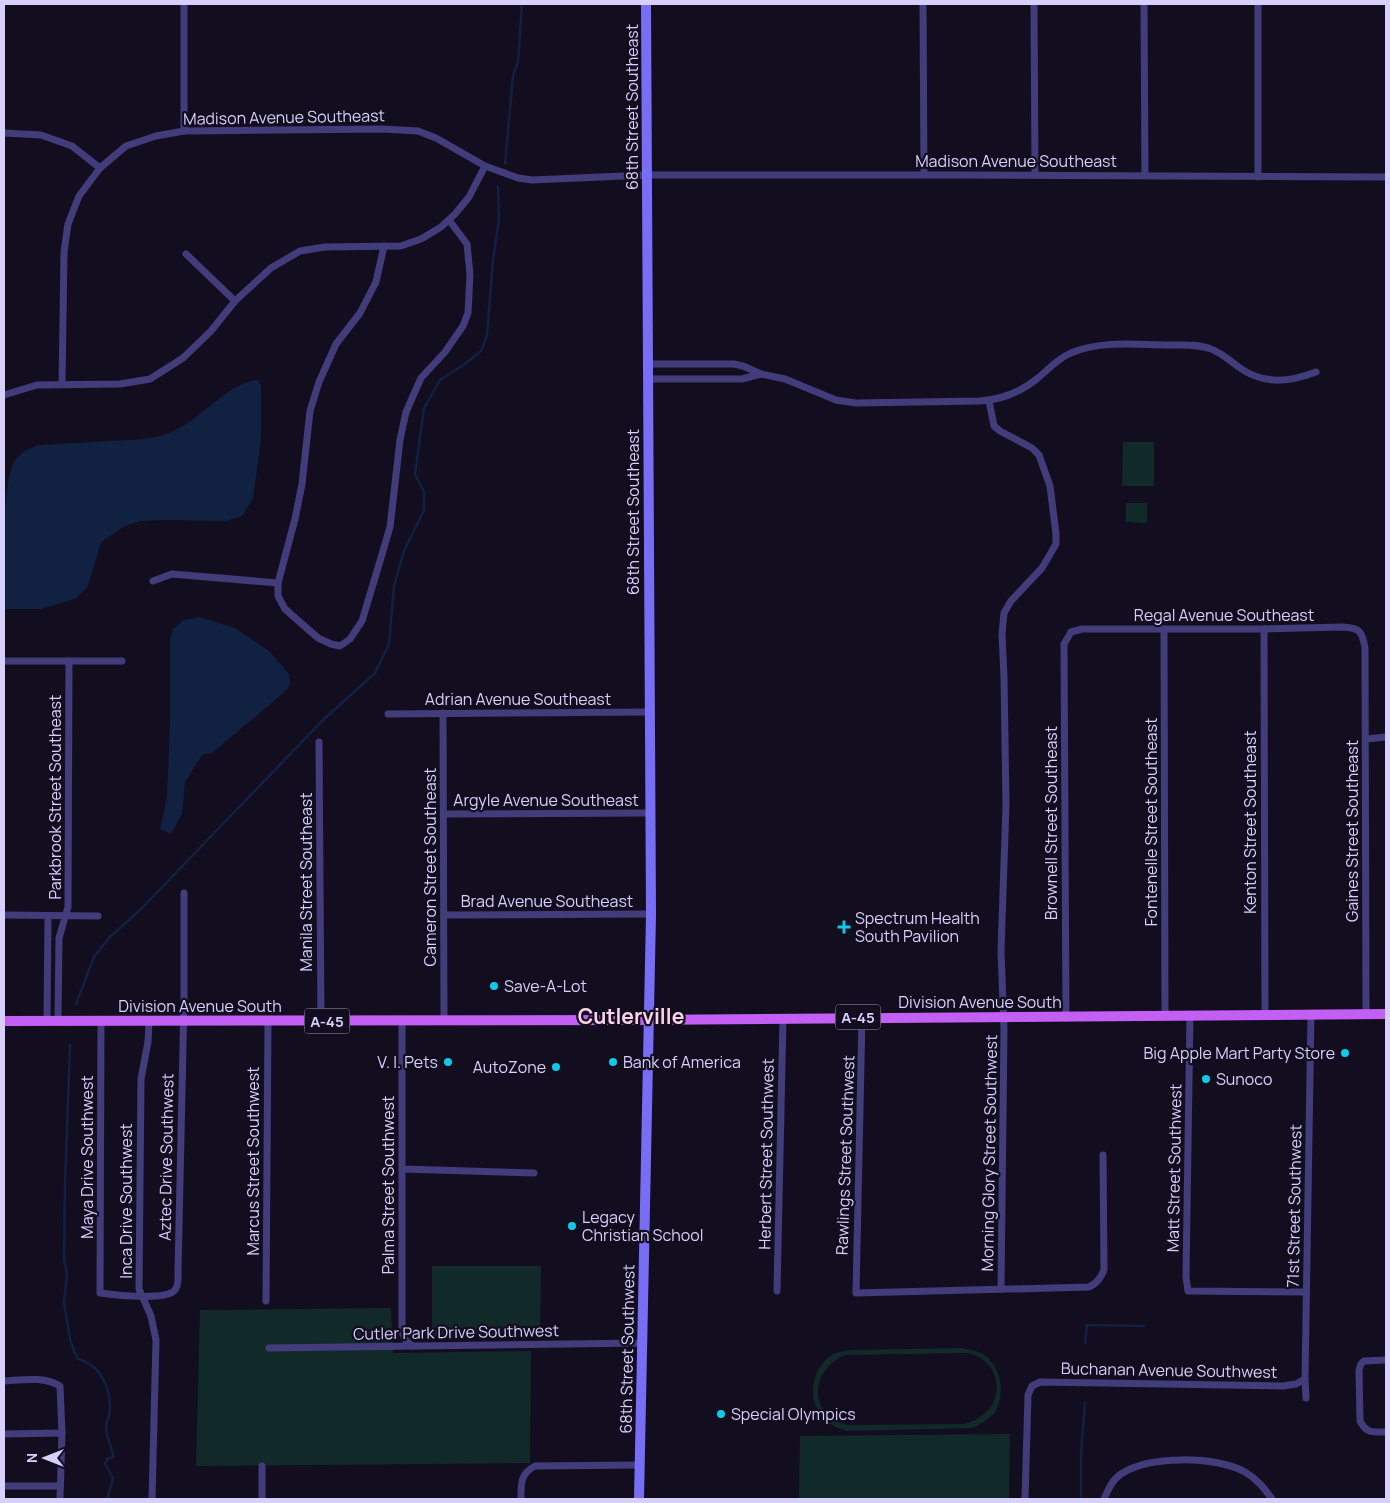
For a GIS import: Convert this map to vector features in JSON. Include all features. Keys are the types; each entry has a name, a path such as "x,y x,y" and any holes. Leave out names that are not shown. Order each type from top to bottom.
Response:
{"main road":[{"name":"68th Street Southeast","path":"646,4 650,1020"},
{"name":"Division Avenue South","path":"4,1021 650,1020 1386,1014"},
{"name":"68th Street Southwest","path":"639,1499 650,1020"}],"street":[{"path":"184,4 184,131"},
{"path":"923,4 924,175"},
{"path":"1034,4 1035,175"},
{"path":"1144,4 1145,175"},
{"path":"1258,4 1258,177"},
{"name":"Madison Avenue Southeast","path":"62,384 64,252 68,224 79,196 100,168 126,146 156,136 184,131 382,129 418,131 436,138 485,166 518,178 532,180 646,175 1386,177"},
{"path":"4,133 41,135 72,146 100,168"},
{"path":"4,395 37,385 120,384 150,379 183,358 211,331 234,301 271,268 300,252 325,247 401,246 421,239 449,220 469,197 485,166"},
{"path":"384,246 376,282 360,313 336,344 318,382 310,411 302,484 278,584 280,601 285,609 318,638 340,646 350,639 362,621 390,527 400,440 406,412 421,378 446,352 463,326 468,313 470,275 467,244 449,220"},
{"path":"186,254 234,301"},
{"path":"647,364 734,364 761,374 785,379 844,402 890,403 989,401 1007,396 1024,388 1066,355 1081,349 1098,346 1187,345 1206,347 1221,353 1252,375 1272,380 1292,380 1316,372"},
{"path":"647,379 742,379 761,374"},
{"name":"Morning Glory Street Southwest","path":"989,401 994,426 1000,432 1032,448 1039,455 1050,486 1056,534 1056,544 1042,568 1011,601 1004,612 1002,634 1006,805 1001,951 1003,1017 1001,1289"},
{"path":"153,581 172,574 278,584"},
{"name":"Regal Avenue Southeast","path":"1071,632 1082,628 1353,628 1360,631 1365,648"},
{"name":"Fontenelle Street Southeast","path":"1164,629 1165,1015"},
{"name":"Kenton Street Southeast","path":"1264,629 1264,1015"},
{"name":"Brownell Street Southeast","path":"1066,1016 1064,644 1071,632"},
{"name":"Gaines Street Southeast","path":"1365,648 1366,1014"},
{"path":"4,661 122,662"},
{"name":"Parkbrook Street Southeast","path":"58,1021 59,938 68,907 69,661"},
{"name":"Adrian Avenue Southeast","path":"388,714 649,712"},
{"name":"Cameron Street Southeast","path":"443,713 444,1020"},
{"path":"1366,738 1386,737"},
{"name":"Manila Street Southeast","path":"319,742 321,1021"},
{"name":"Argyle Avenue Southeast","path":"444,814 649,814"},
{"name":"Aztec Drive Southwest","path":"141,1295 166,1295 174,1292 177,1287 184,893"},
{"name":"Brad Avenue Southeast","path":"444,915 651,914"},
{"path":"4,915 98,916"},
{"path":"47,1021 48,916"},
{"name":"71st Street Southwest","path":"1306,1398 1311,1014"},
{"name":"Matt Street Southwest","path":"1190,1015 1186,1277 1188,1291 1306,1292"},
{"name":"Herbert Street Southwest","path":"777,1290 783,1018"},
{"name":"Rawlings Street Southwest","path":"862,1018 856,1293 1001,1289"},
{"name":"Palma Street Southwest","path":"402,1020 402,1332 406,1341 413,1346"},
{"name":"Maya Drive Southwest","path":"101,1021 100,1293 124,1296 141,1295"},
{"name":"Inca Drive Southwest","path":"149,1021 148,1042 141,1079 139,1289 151,1316 156,1340 152,1499"},
{"name":"Marcus Street Southwest","path":"266,1301 268,1021"},
{"path":"1001,1289 1089,1287 1100,1279 1104,1270 1103,1155"},
{"path":"402,1169 534,1173"},
{"name":"Cutler Park Drive Southwest","path":"269,1348 643,1343"},
{"path":"1386,1360 1364,1361 1359,1370 1360,1421 1364,1429 1373,1432 1386,1432"},
{"name":"Buchanan Avenue Southwest","path":"1026,1499 1028,1395 1032,1386 1040,1382 1283,1386 1296,1384 1305,1379"},
{"path":"4,1381 32,1380 53,1382 60,1386 62,1433 60,1499"},
{"path":"4,1434 62,1433"},
{"path":"1104,1499 1110,1485 1120,1474 1142,1464 1171,1460 1199,1461 1230,1466 1261,1484 1272,1499"},
{"path":"521,1499 522,1483 527,1470 535,1466 640,1465"},
{"path":"262,1466 262,1499"},
{"path":"4,1486 60,1486"}],"green space":[{"path":"1123,442 1154,442 1154,486 1122,486"},
{"path":"1126,503 1147,503 1147,523 1126,522"},
{"path":"432,1266 541,1266 540,1333 432,1336"},
{"path":"391,1308 393,1353 531,1351 530,1463 196,1466 200,1310"},
{"path":"962,1348 979,1352 993,1364 999,1377 1001,1391 998,1405 990,1417 973,1428 848,1431 839,1429 827,1421 821,1414 816,1406 813,1388 818,1370 823,1362 830,1356 852,1350","holes":["968,1353 981,1359 990,1367 996,1378 997,1389 988,1411 978,1419 964,1424 849,1425 836,1420 826,1413 820,1403 818,1393 825,1371 833,1362 845,1355"]},
{"path":"1010,1434 1009,1499 799,1499 800,1436"}],"water":[{"path":"258,380 261,386 261,439 253,498 242,516 226,521 140,521 125,526 101,542 88,586 77,598 41,609 4,609 5,512 10,475 14,462 19,456 39,445 139,439 166,434 190,422 235,388 246,382"},
{"path":"199,617 235,628 269,651 289,674 290,683 287,690 212,753 202,755 185,782 182,813 171,834 160,829 167,798 170,723 170,640 173,629 184,620"}],"waterway":[{"path":"505,164 513,76 518,62 522,4"},
{"path":"76,1004 94,957 109,938 142,908 322,721 375,673 389,644 394,586 404,551 424,510 424,492 415,474 424,408 440,380 481,351 487,335 493,260 499,219 498,187"},
{"path":"70,1045 64,1260 67,1273 64,1303 74,1351 78,1359 94,1367 99,1373 104,1381 109,1398 110,1407 106,1427 113,1457 107,1459 105,1464 113,1478 107,1499"},
{"path":"1085,1343 1087,1325 1144,1326"},
{"path":"1081,1499 1081,1453 1085,1403"}],"place":[{"name":"Spectrum Health South Pavilion","path":"844,927"},
{"name":"Save-A-Lot","path":"494,986"},
{"name":"Big Apple Mart Party Store","path":"1345,1053"},
{"name":"V. I. Pets","path":"448,1062"},
{"name":"Bank of America","path":"613,1062"},
{"name":"AutoZone","path":"556,1067"},
{"name":"Sunoco","path":"1206,1079"},
{"name":"Legacy Christian School","path":"572,1226"},
{"name":"Special Olympics","path":"721,1414"}],"district":[{"name":"Cutlerville","path":"631,1016"}]}
